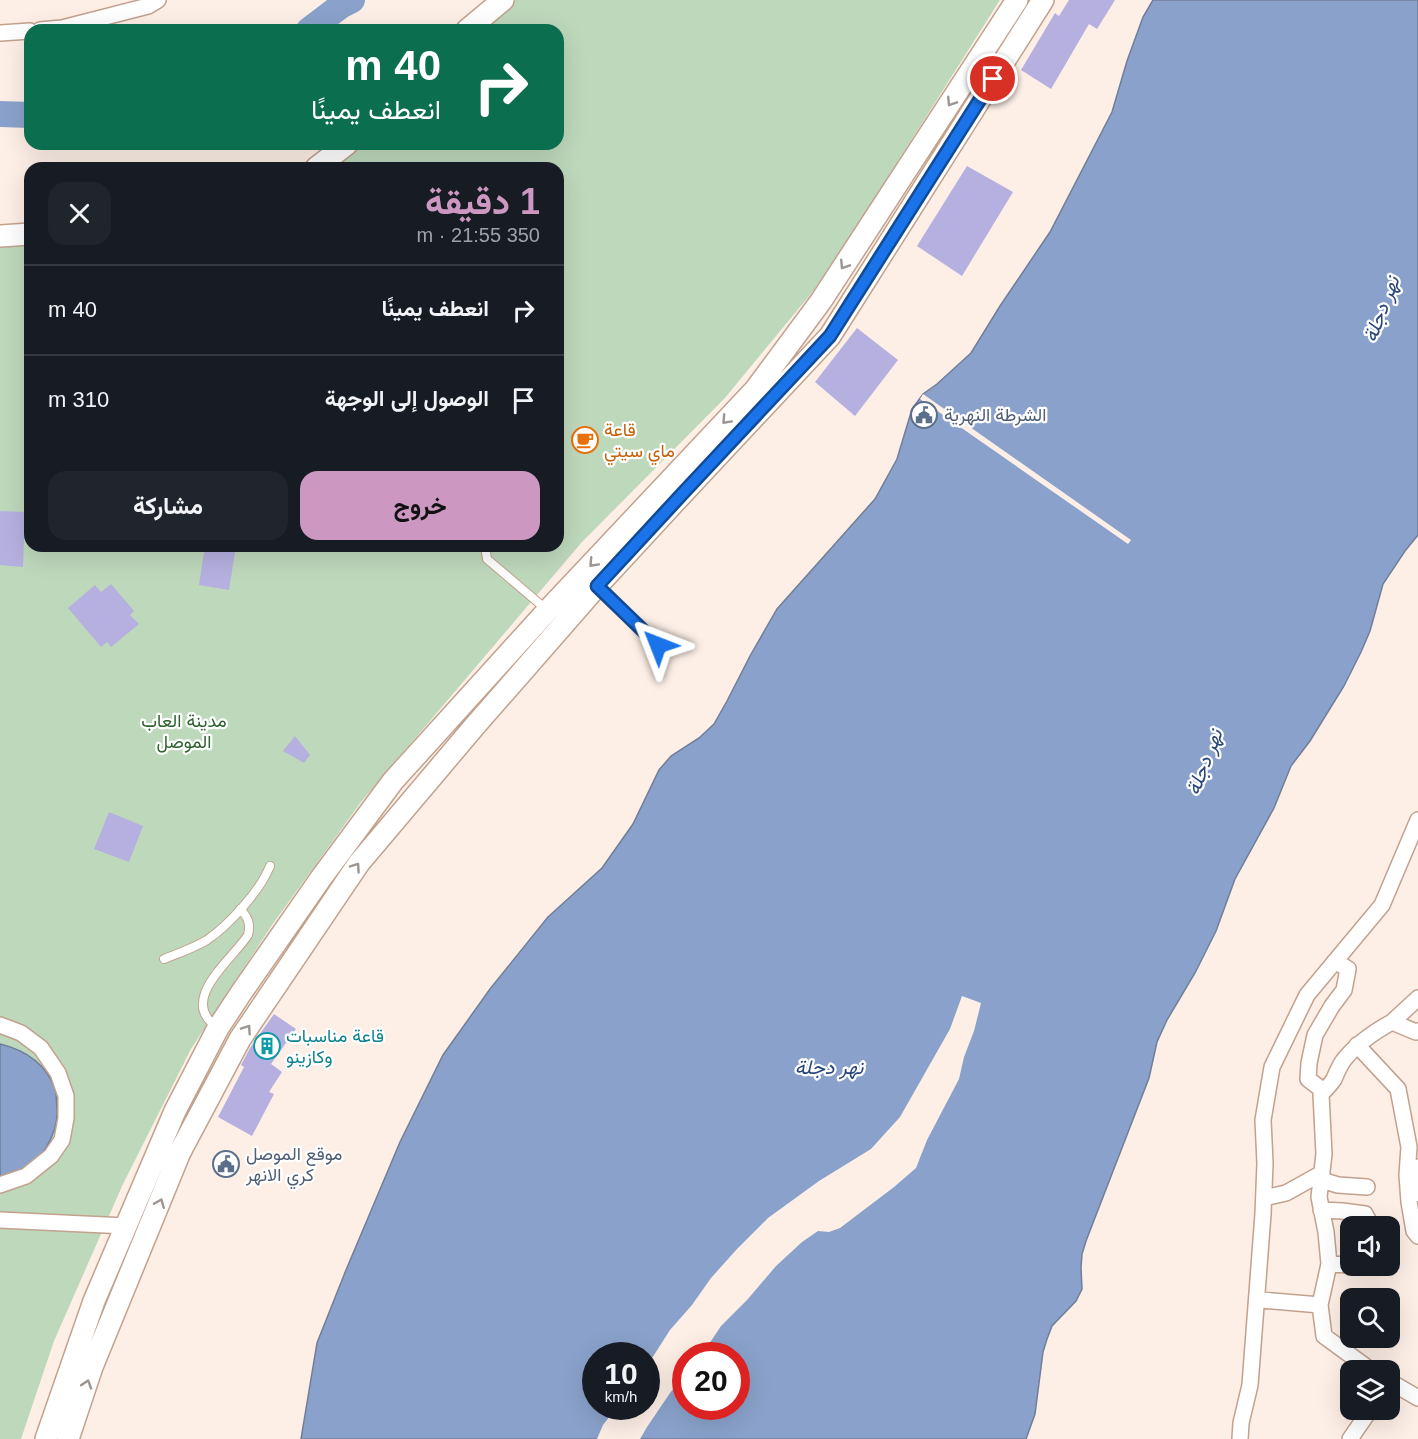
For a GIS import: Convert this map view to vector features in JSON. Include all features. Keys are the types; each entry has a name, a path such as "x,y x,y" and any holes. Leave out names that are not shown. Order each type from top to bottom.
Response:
{"main road":[{"path":"474,24 503,0"},
{"path":"46,1439 94,1301 175,1111 218,1028 241,993 393,780 548,610 755,390 821,301 1017,0"},
{"path":"68,1439 92,1367 180,1152 240,1039 359,863 597,586 830,336 1043,0"},
{"path":"324,162 339,150"},
{"path":"0,236 24,234"},
{"path":"455,713 473,728"}],"street":[{"path":"78,24 148,6 158,0"},
{"path":"0,33 24,31"},
{"path":"1240,1439 1241,1423 1250,1385 1264,1198 1263,1120 1272,1067 1307,995 1382,905 1418,820"},
{"path":"1335,962 1348,969 1344,990 1315,1035 1308,1079 1321,1089 1322,1094 1324,1154 1319,1197 1329,1264 1320,1305 1324,1336 1357,1360"},
{"path":"1322,1094 1345,1058 1357,1046 1392,1022 1418,998"},
{"path":"1392,1022 1418,1031"},
{"path":"0,1025 21,1033 41,1048 58,1073 66,1096 66,1118 62,1140 51,1156 26,1176 0,1185"},
{"path":"1357,1046 1398,1089 1409,1147 1407,1175 1409,1202 1414,1231 1418,1236"},
{"path":"1418,1167 1415,1193 1418,1207"},
{"path":"1264,1198 1286,1193 1321,1177 1338,1185 1366,1187"},
{"path":"1321,1210 1365,1214 1366,1216"},
{"path":"0,1220 126,1226"},
{"path":"1329,1264 1340,1265"},
{"path":"1257,1301 1320,1305"},
{"path":"1400,1387 1416,1394"},
{"path":"1350,1439 1363,1420"}],"lane":[{"path":"486,552 487,559 548,610"},
{"path":"597,586 658,645"},
{"path":"164,958 207,940 240,909 259,887 270,866"},
{"path":"218,1028 205,1013 204,994 214,977 248,935 250,930 248,919 240,909"}],"green space":[{"name":"مدينة العاب الموصل","path":"514,0 1000,0 824,278 724,399 582,542 361,802 272,925 191,1049 123,1184 54,1341 21,1439 0,1439 0,243 24,242 24,552 564,552 564,162 337,162 354,150 564,150 564,24 488,24"}],"water":[{"name":"نهر دجلة","path":"1153,0 1418,0 1418,535 1383,584 1370,631 1361,652 1344,686 1310,741 1291,766 1274,808 1235,879 1216,931 1157,1042 1149,1078 1082,1254 1082,1289 1076,1301 1052,1326 1047,1339 1043,1352 1035,1414 1026,1439 301,1439 317,1343 400,1142 443,1055 490,989 548,917 602,868 633,824 659,770 671,756 699,738 714,724 777,609 875,499 897,459 912,409 923,394 971,353 1050,232 1112,112 1143,17"},
{"path":"0,1044 26,1054 46,1072 56,1091 57,1113 53,1133 42,1154 26,1167 0,1178"}],"pier":[{"path":"923,394 1131,540 1128,544 920,399"},
{"path":"962,996 981,1003 959,1079 927,1140 916,1168 840,1228 829,1232 818,1231 802,1242 776,1266 721,1326 710,1342 672,1342 672,1391 660,1408 660,1346 670,1330 711,1278 768,1218 819,1181 871,1149 900,1117 950,1029"},
{"path":"607,1420 652,1420 640,1439 597,1439"}],"building":[{"path":"1069,0 1115,0 1097,29 1089,24 1051,89 1021,70 1055,13 1059,16"},
{"path":"967,166 1013,192 962,276 917,246"},
{"path":"857,328 898,360 855,416 815,382"},
{"path":"0,511 24,512 23,567 0,565"},
{"path":"204,552 235,552 229,590 199,585"},
{"path":"111,584 134,611 130,615 139,624 111,647 107,642 101,647 68,608 95,585 101,592"},
{"path":"295,736 310,755 304,763 283,751"},
{"path":"109,812 143,826 129,862 94,849"},
{"path":"274,1014 296,1029 271,1064 282,1072 269,1092 274,1094 252,1136 218,1117 244,1067 241,1065 250,1048"}],"waterway":[{"path":"317,24 352,0"},
{"path":"0,114 24,115"}],"place":[{"name":"الشرطة النهرية","path":"924,415"},
{"name":"قاعة ماي سيتي","path":"585,440"},
{"name":"قاعة مناسبات وكازينو","path":"267,1046"},
{"name":"موقع الموصل كري الانهر","path":"226,1164"}],"route":[{"path":"658,645 597,586 830,336 993,79"}]}
